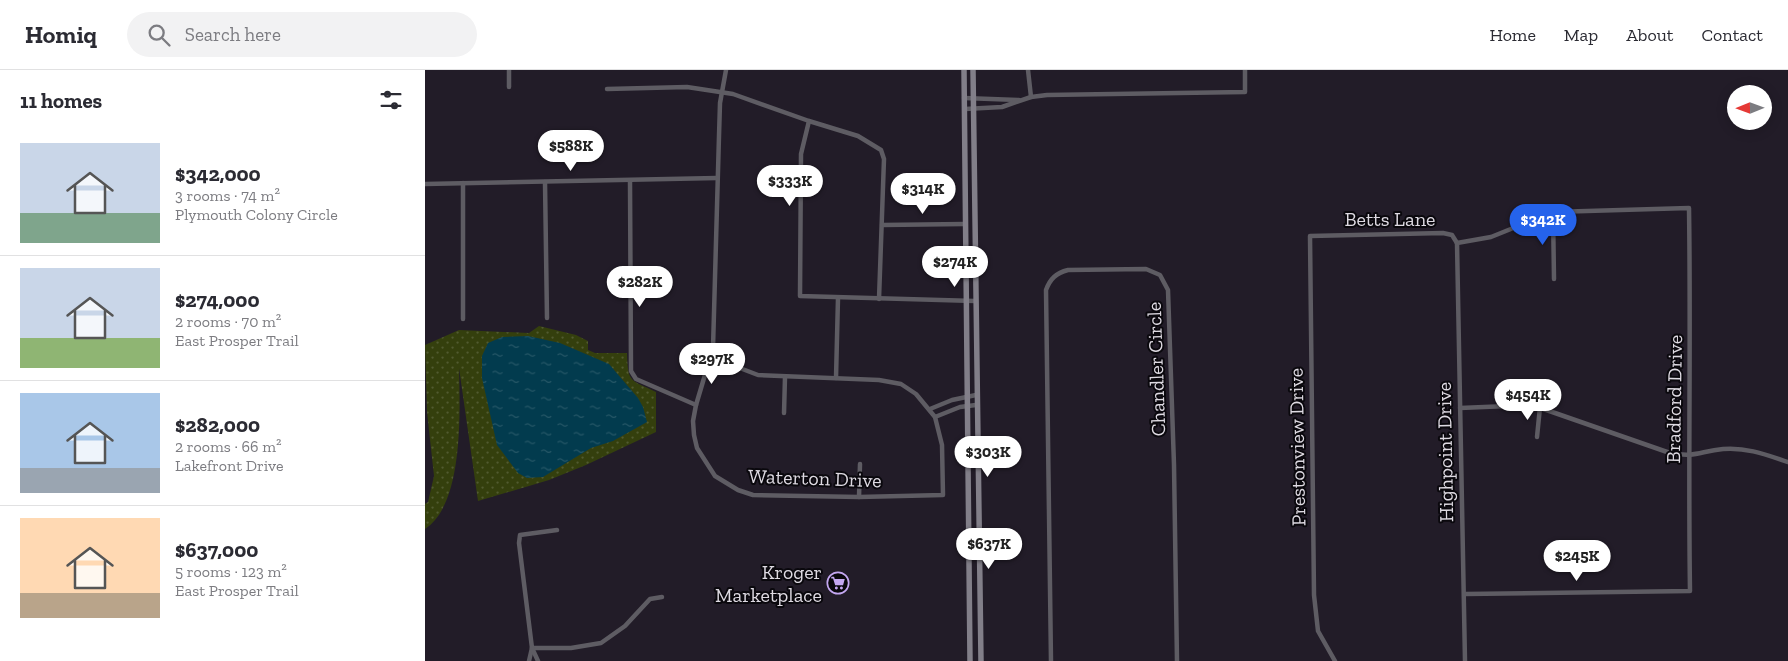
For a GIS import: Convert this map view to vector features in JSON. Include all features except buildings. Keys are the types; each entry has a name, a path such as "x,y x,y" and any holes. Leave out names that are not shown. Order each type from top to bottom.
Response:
{"main road":[{"path":"964,70 970,661"},
{"path":"973,70 976,404 981,661"},
{"path":"970,636 980,636"}],"street":[{"path":"509,70 509,88"},
{"name":"Waterton Drive","path":"726,70 722,92 717,178 713,348 693,421 697,448 715,476 738,490 753,495 859,497 943,495 942,445 935,417"},
{"path":"1028,70 1031,97"},
{"path":"965,109 1002,107 1031,97 1068,94 1245,92 1245,70"},
{"path":"607,89 687,87 722,92 756,101 809,121 858,136 881,150 884,159 879,299"},
{"path":"964,98 1021,100"},
{"path":"809,121 801,154 800,296 975,301"},
{"path":"425,184 717,178"},
{"path":"629,181 631,371 636,379 696,405"},
{"path":"545,182 547,318"},
{"path":"463,183 463,319"},
{"name":"Bradford Drive","path":"1465,594 1690,591 1688,457 1691,395 1689,208 1553,212"},
{"path":"1457,243 1491,237 1553,212 1553,279"},
{"path":"882,225 965,224"},
{"name":"Betts Lane","path":"1319,235 1443,233 1452,235 1457,243"},
{"name":"Prestonview Drive","path":"1319,235 1310,236 1309,271 1314,596 1318,631 1335,661"},
{"name":"Highpoint Drive","path":"1457,243 1465,661"},
{"name":"Chandler Circle","path":"1051,661 1045,290 1051,279 1065,270 1146,269 1160,275 1165,282 1169,296 1177,661"},
{"path":"836,378 838,298"},
{"path":"711,358 758,375 879,380 901,384 916,394 935,417 976,404"},
{"path":"784,413 785,377"},
{"path":"930,409 941,403 976,395"},
{"path":"1459,408 1524,405 1540,407 1688,457 1722,449 1743,448 1788,462"},
{"path":"1537,437 1540,407"},
{"path":"859,497 860,464"},
{"path":"538,661 532,648 519,543 520,535 557,530"},
{"path":"532,648 571,648 601,643 625,626 650,599 662,597"},
{"path":"529,661 532,648"}],"green space":[{"path":"539,326 576,335 588,341 588,350 595,353 627,353 628,370 632,379 656,392 656,432 549,480 478,501 459,368 459,431 453,478 447,499 438,517 425,529 425,504 428,502 434,476 427,412 425,345 459,330 529,333"}],"water":[{"path":"528,336 560,343 609,364 638,398 643,407 647,422 613,441 591,448 543,477 527,478 518,473 497,445 482,378 482,356 488,343 502,337"}],"place":[{"name":"Kroger Marketplace","path":"838,583"}]}
